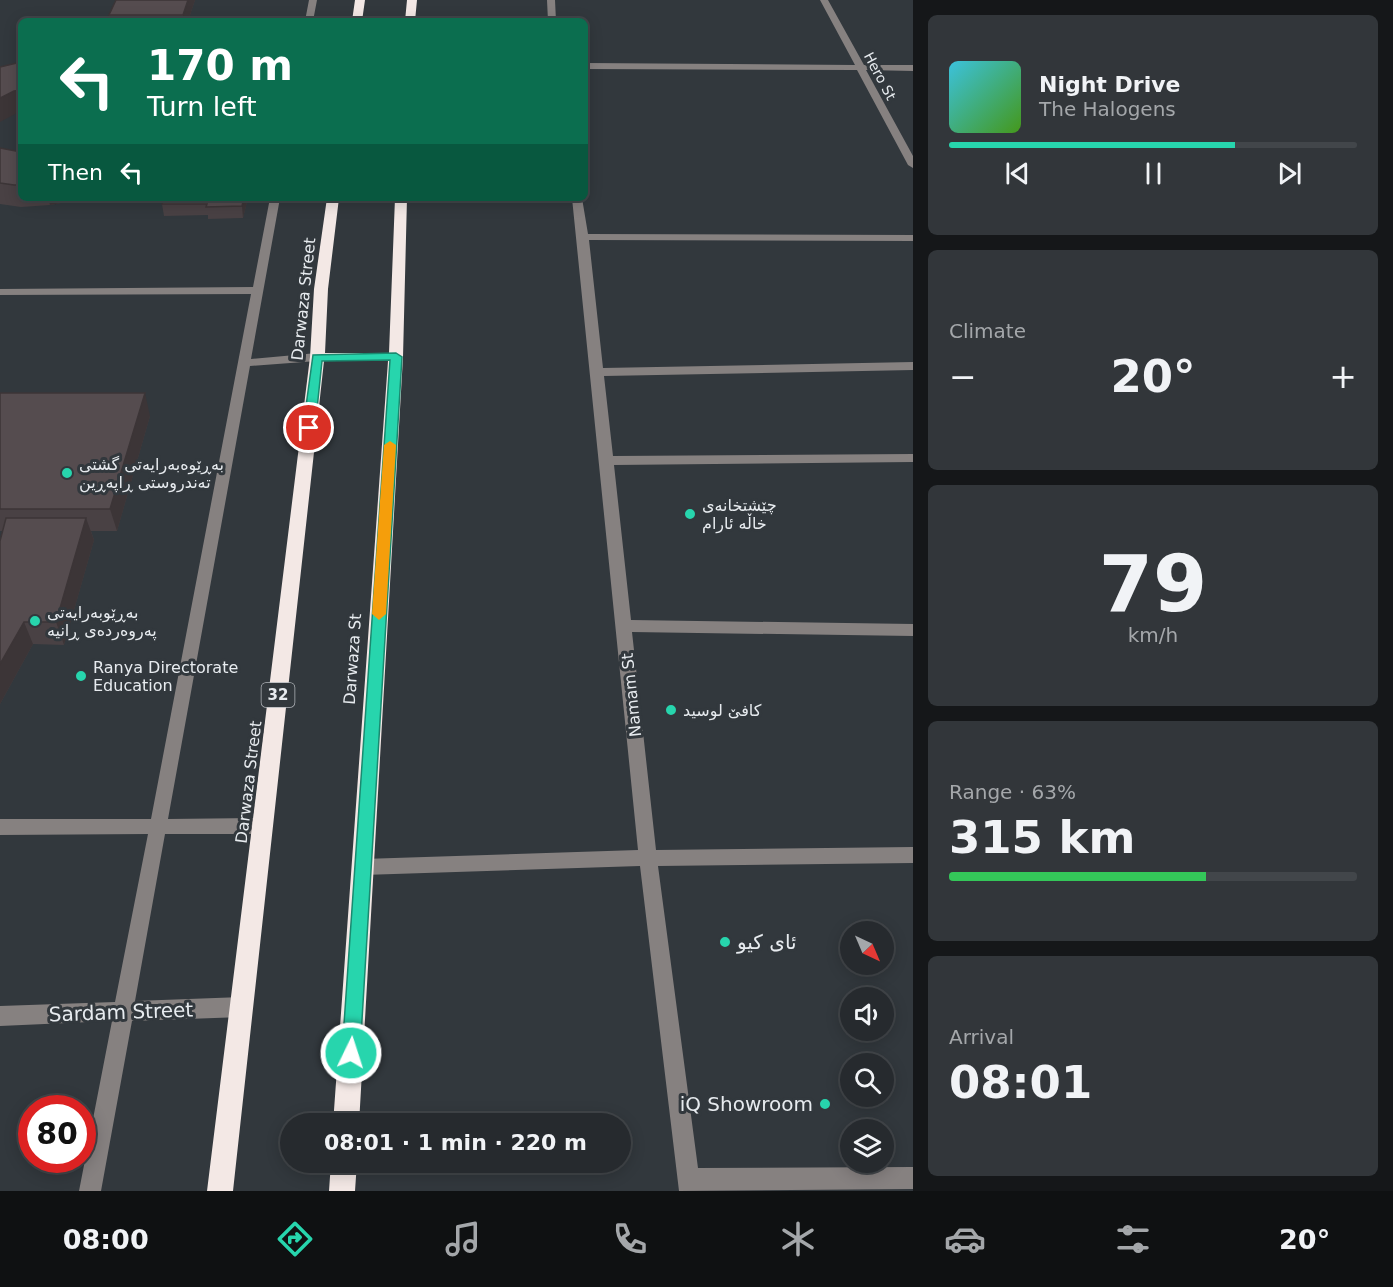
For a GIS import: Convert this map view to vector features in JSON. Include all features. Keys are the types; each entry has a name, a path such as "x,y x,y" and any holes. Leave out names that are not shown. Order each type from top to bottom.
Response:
{"highway":[{"path":"357,18 360,0"},
{"path":"410,18 412,0"},
{"name":"Darwaza Street","path":"220,1191 317,357 321,289 333,201"},
{"name":"Darwaza St","path":"347,1113 396,357 401,201"},
{"path":"317,357 396,357"},
{"path":"342,1191 343,1173"}],"street":[{"path":"310,18 314,0"},
{"path":"551,0 552,18"},
{"name":"Hero St","path":"824,0 913,165"},
{"path":"588,66 913,68"},
{"path":"90,1191 274,201"},
{"name":"Namam St","path":"577,201 648,858 689,1185"},
{"path":"583,237 913,238"},
{"path":"0,292 258,290"},
{"path":"245,363 317,357"},
{"path":"597,372 913,366"},
{"path":"606,461 913,458"},
{"path":"624,626 913,630"},
{"path":"0,827 262,826"},
{"path":"363,867 648,858 913,855"},
{"name":"Sardam Street","path":"0,1016 242,1007"},
{"path":"689,1185 913,1178"}],"building":[{"path":"116,0 188,0 183,15 109,15"},
{"path":"18,63 18,90 0,98 0,67"},
{"path":"0,148 18,151 18,185 0,183"},
{"path":"163,201 243,201 242,206 206,207 207,204 162,204"},
{"name":"بەڕێوەبەرایەتی گشتی تەندروستی ڕاپەڕین","path":"0,393 145,393 110,509 0,509"},
{"name":"بەڕێوبەرایەتی پەروەردەی ڕانیە","path":"6,518 86,518 56,622 24,622 0,664 0,541"}],"slow traffic":[{"path":"379,614 390,445"}],"place":[{"name":"بەڕێوەبەرایەتی گشتی تەندروستی ڕاپەڕین","path":"67,473"},
{"name":"چێشتخانەی خاڵە ئارام","path":"690,514"},
{"name":"بەڕێوبەرایەتی پەروەردەی ڕانیە","path":"35,621"},
{"name":"Ranya Directorate Education","path":"81,676"},
{"name":"کافێ لوسید","path":"671,710"},
{"name":"ئای کیو","path":"725,942"},
{"name":"iQ Showroom","path":"825,1104"}],"route":[{"path":"309,428 317,357 396,357 351,1053"}]}
